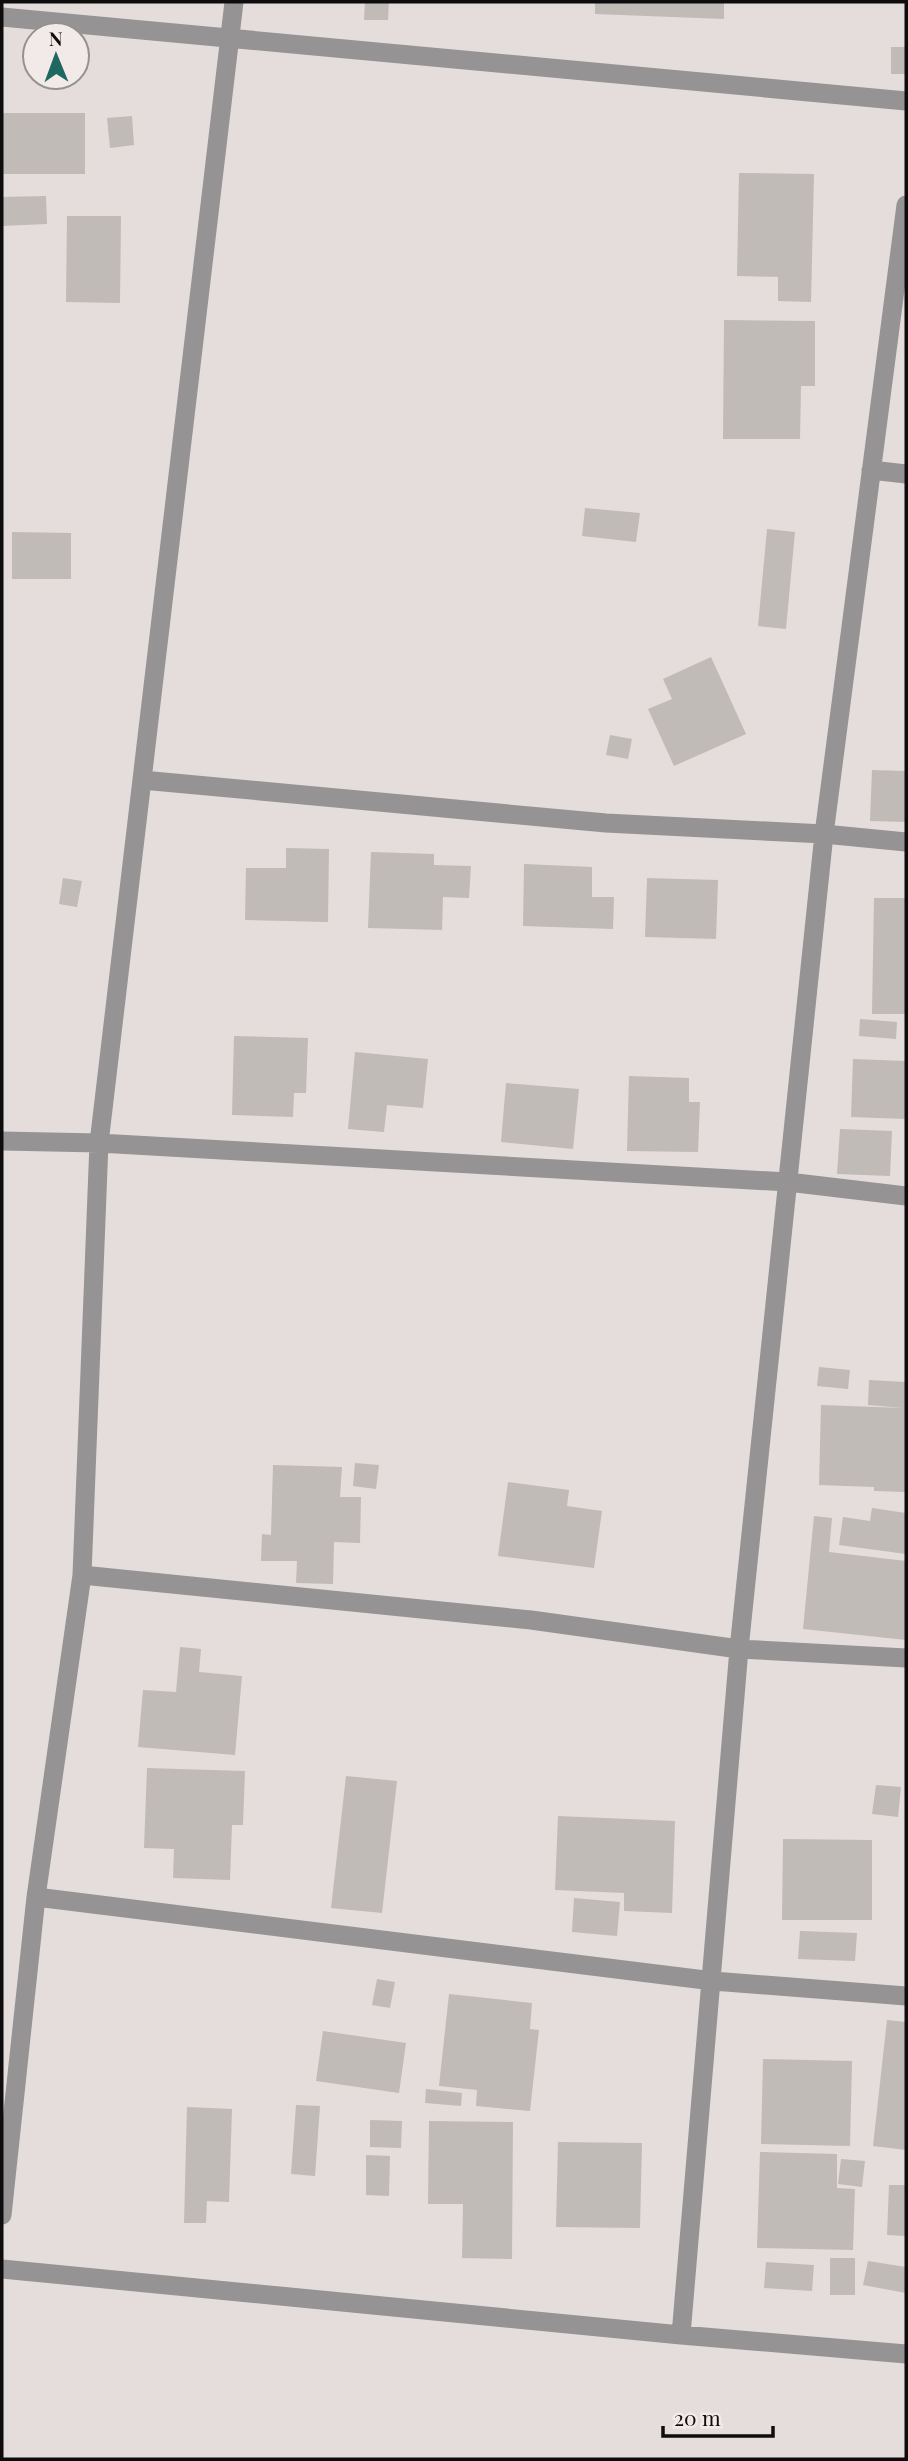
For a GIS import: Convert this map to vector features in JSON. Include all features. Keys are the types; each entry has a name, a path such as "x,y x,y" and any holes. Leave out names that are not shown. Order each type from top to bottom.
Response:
{"street":[{"path":"2,2215 36,1897 82,1575 99,1143 234,2"},
{"path":"2,17 906,101"},
{"path":"681,2336 739,1649 824,834 906,205"},
{"path":"871,470 906,474"},
{"path":"142,780 606,823 824,834 906,842"},
{"path":"2,1141 99,1143 788,1182 906,1196"},
{"path":"82,1575 517,1618 739,1649 906,1658"},
{"path":"36,1897 713,1981 906,1996"},
{"path":"2,2269 681,2336 906,2354"}],"building":[{"path":"365,2 389,2 388,20 364,20"},
{"path":"595,2 724,2 724,19 595,14"},
{"path":"891,47 906,47 906,74 891,74"},
{"path":"2,113 85,113 85,174 2,174"},
{"path":"132,116 134,145 110,148 107,118"},
{"path":"739,173 814,174 811,302 778,301 778,277 737,276"},
{"path":"46,196 47,224 2,226 2,197"},
{"path":"67,216 121,216 120,303 66,302"},
{"path":"724,320 815,321 815,386 801,386 800,439 723,439"},
{"path":"585,508 640,513 636,542 582,536"},
{"path":"767,529 795,532 786,629 758,626"},
{"path":"12,532 71,533 71,579 12,579"},
{"path":"711,657 746,734 674,766 648,709 672,699 663,679"},
{"path":"610,735 632,739 628,759 606,755"},
{"path":"872,770 906,771 906,822 870,821"},
{"path":"286,848 329,849 328,922 245,920 246,868 286,868"},
{"path":"371,852 434,854 434,865 471,866 469,898 443,897 442,930 368,928"},
{"path":"524,864 592,867 592,897 614,897 613,929 523,926"},
{"path":"63,878 82,881 77,907 59,904"},
{"path":"647,878 718,880 716,939 645,937"},
{"path":"874,898 906,898 906,1014 872,1014"},
{"path":"860,1019 897,1022 896,1039 859,1036"},
{"path":"234,1036 308,1038 306,1093 294,1093 293,1117 232,1115"},
{"path":"355,1052 428,1059 423,1108 387,1105 384,1132 348,1129"},
{"path":"853,1059 906,1061 906,1119 851,1117"},
{"path":"629,1076 689,1078 689,1102 700,1102 698,1152 627,1151"},
{"path":"506,1083 579,1089 573,1149 501,1142"},
{"path":"840,1129 892,1131 890,1176 837,1174"},
{"path":"819,1367 850,1370 848,1389 817,1386"},
{"path":"869,1380 906,1382 906,1492 874,1491 874,1487 819,1485 821,1405 904,1408 868,1405"},
{"path":"355,1463 379,1465 376,1489 353,1486"},
{"path":"273,1465 342,1467 340,1497 361,1497 360,1543 334,1542 333,1584 296,1583 297,1561 261,1561 262,1534 271,1535"},
{"path":"508,1482 569,1490 567,1506 602,1511 594,1568 498,1556"},
{"path":"872,1508 906,1513 906,1554 839,1545 843,1517 870,1521"},
{"path":"814,1516 832,1518 829,1552 906,1561 906,1640 803,1629"},
{"path":"180,1647 201,1649 199,1672 242,1676 235,1755 138,1747 143,1690 176,1692"},
{"path":"147,1768 245,1771 243,1825 232,1825 230,1880 173,1878 174,1849 144,1848"},
{"path":"346,1776 397,1781 382,1913 331,1908"},
{"path":"876,1785 901,1787 898,1817 872,1814"},
{"path":"558,1816 675,1821 672,1913 624,1911 624,1893 555,1890"},
{"path":"783,1839 872,1840 872,1920 782,1920"},
{"path":"574,1898 620,1902 617,1936 572,1932"},
{"path":"800,1931 857,1933 855,1961 798,1959"},
{"path":"377,1979 395,1982 390,2008 372,2005"},
{"path":"449,1994 532,2003 530,2029 539,2030 530,2111 476,2106 477,2090 439,2086"},
{"path":"887,2020 906,2022 906,2150 873,2146"},
{"path":"323,2031 406,2043 399,2093 316,2081"},
{"path":"763,2059 852,2061 850,2146 761,2144"},
{"path":"426,2089 462,2093 461,2106 425,2103"},
{"path":"296,2105 320,2106 315,2176 291,2174"},
{"path":"187,2107 232,2109 229,2202 207,2201 206,2223 184,2223"},
{"path":"370,2120 402,2121 401,2148 370,2147"},
{"path":"429,2121 513,2122 512,2259 462,2258 463,2204 428,2204"},
{"path":"558,2142 642,2143 640,2228 556,2227"},
{"path":"760,2152 837,2154 837,2188 855,2189 853,2250 757,2248"},
{"path":"366,2155 390,2156 389,2196 366,2195"},
{"path":"841,2159 865,2161 862,2187 838,2184"},
{"path":"889,2185 906,2185 906,2236 887,2235"},
{"path":"830,2258 855,2258 855,2295 830,2295"},
{"path":"868,2261 906,2267 906,2293 863,2285"},
{"path":"766,2262 814,2265 812,2291 764,2288"}]}
